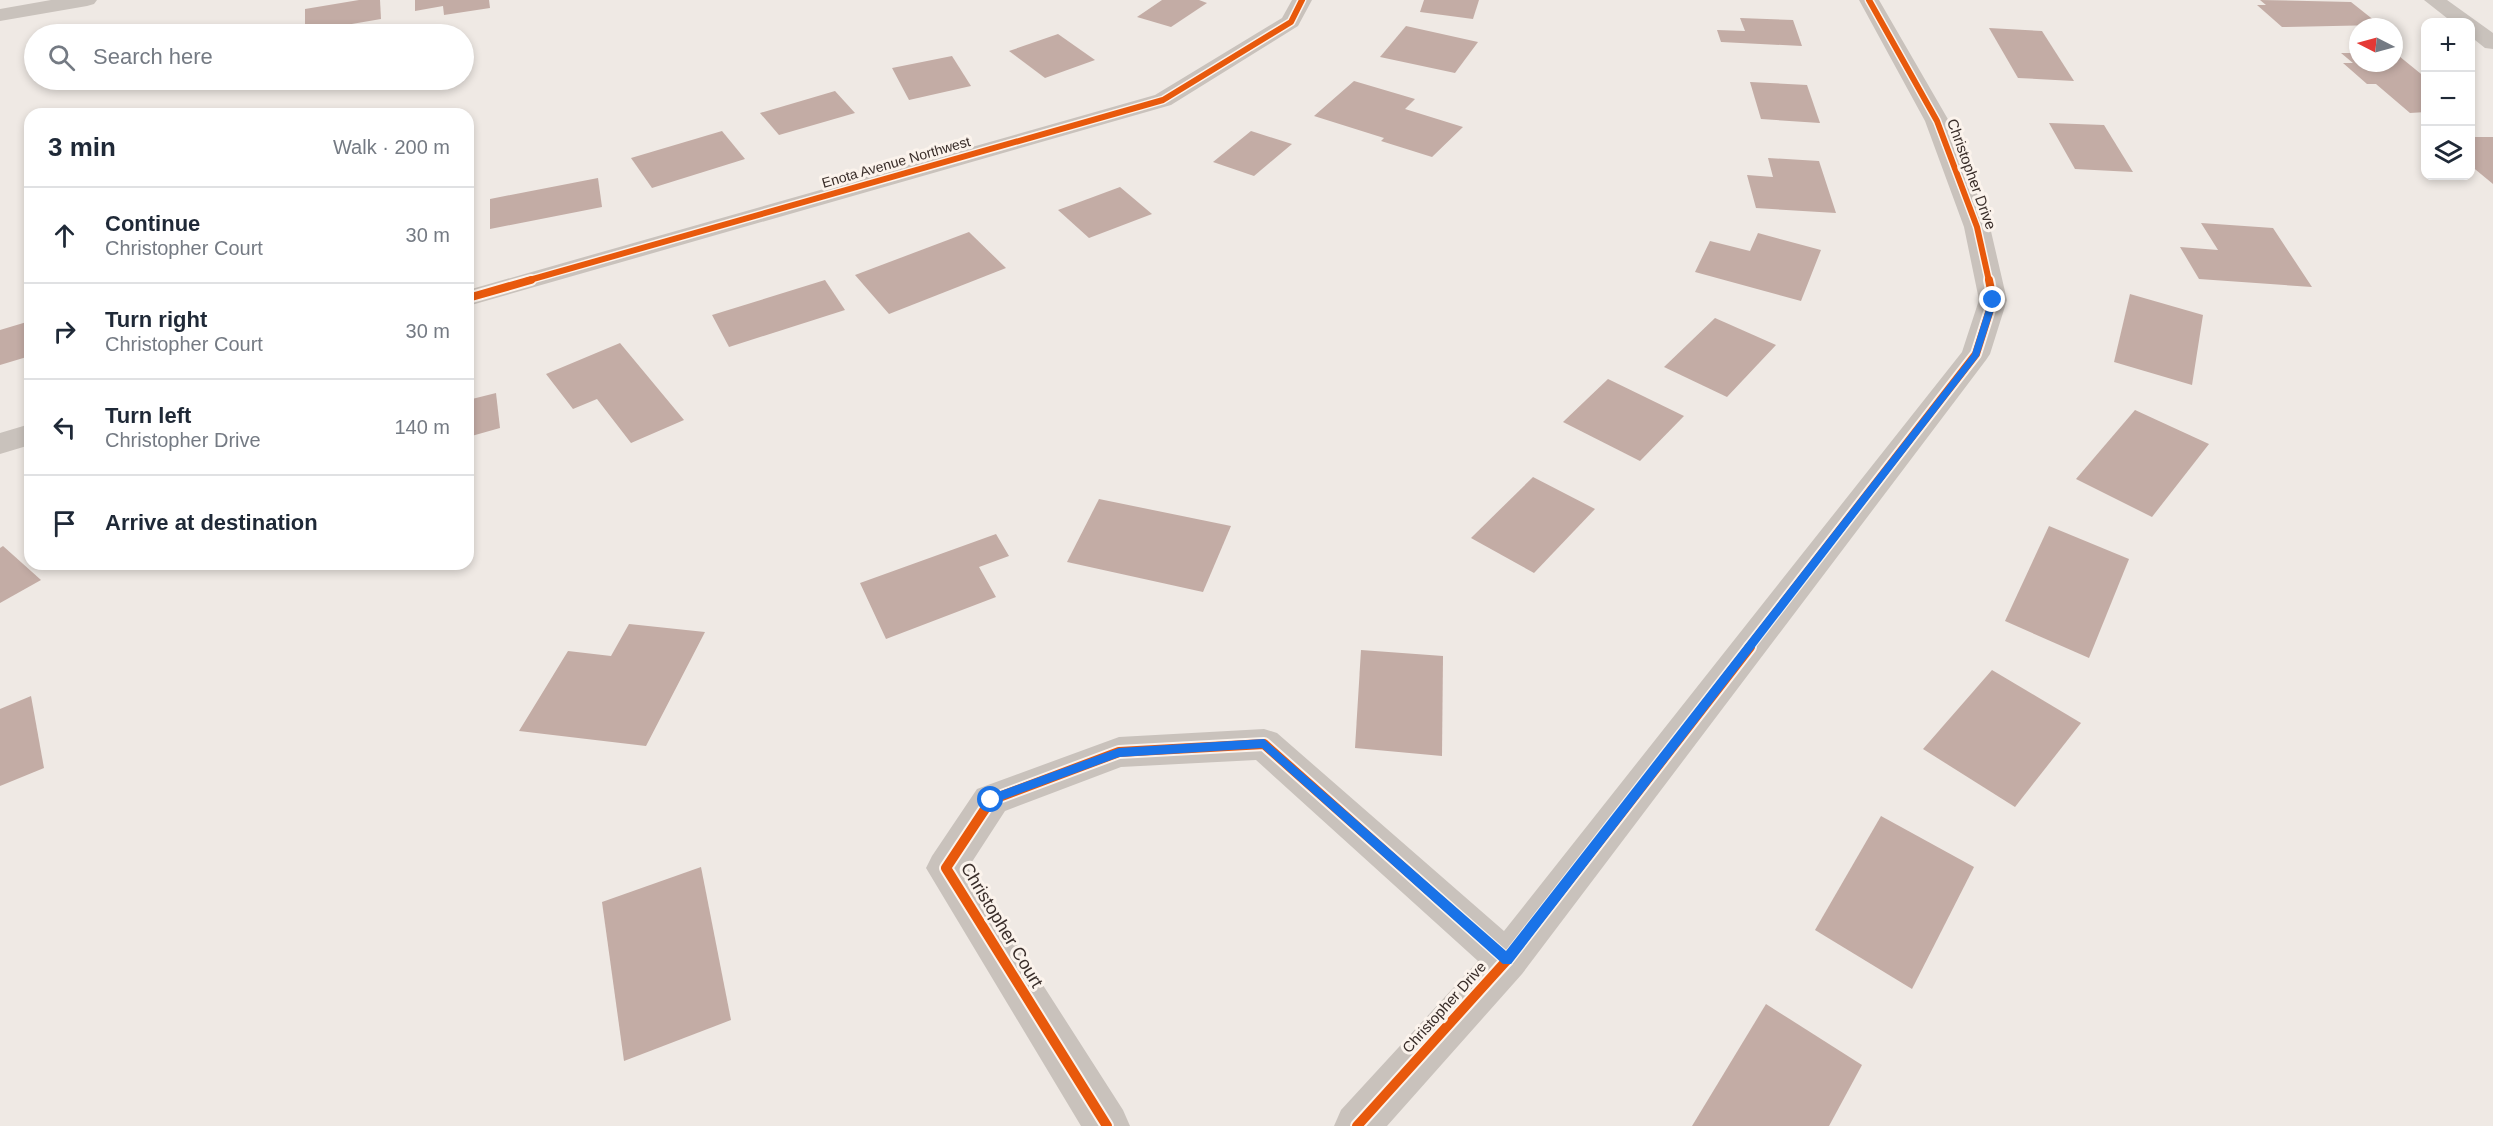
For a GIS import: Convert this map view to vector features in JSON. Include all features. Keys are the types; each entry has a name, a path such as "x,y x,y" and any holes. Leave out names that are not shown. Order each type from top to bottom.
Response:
{"street":[{"path":"0,15 87,0"},
{"name":"Enota Avenue Northwest","path":"474,296 1163,100 1291,22 1302,0"},
{"name":"Christopher Drive","path":"1358,1126 1507,960 1976,354 1993,300 1977,227 1937,121 1869,0"},
{"path":"2434,0 2459,18"},
{"path":"2475,30 2493,43"},
{"path":"0,444 24,436"},
{"name":"Christopher Court","path":"1107,1126 946,868 991,800 1119,752 1264,744 1507,960"}],"building":[{"path":"359,0 380,0 381,19 352,24 305,24 305,9"},
{"path":"415,0 489,0 490,8 444,15 443,6 415,11"},
{"path":"1162,0 1199,0 1207,3 1171,27 1137,17"},
{"path":"1424,0 1479,0 1473,19 1420,12"},
{"path":"2260,0 2351,2 2371,18 2349,18 2349,26 2282,27 2257,5 2266,5"},
{"path":"1740,18 1793,20 1802,46 1721,42 1717,30 1745,31"},
{"path":"1406,26 1478,42 1455,73 1380,57"},
{"path":"1989,28 2042,31 2074,81 2018,78"},
{"path":"1058,34 1095,60 1045,78 1009,51"},
{"path":"2341,53 2349,53 2349,60"},
{"path":"952,56 971,86 909,100 892,68"},
{"path":"2403,59 2421,74 2421,112 2410,113 2376,84 2367,84 2353,72 2403,72"},
{"path":"1354,81 1415,99 1405,109 1463,127 1432,157 1381,141 1384,138 1314,116"},
{"path":"1750,82 1807,85 1820,123 1761,119"},
{"path":"835,91 855,113 779,135 760,113"},
{"path":"2049,123 2104,125 2133,172 2075,169"},
{"path":"722,131 745,159 652,188 631,158"},
{"path":"1251,131 1292,144 1254,176 1213,162"},
{"path":"2475,137 2493,137 2493,184 2475,169"},
{"path":"1768,158 1819,161 1836,213 1756,208 1747,175 1773,177"},
{"path":"598,178 602,207 490,229 490,199"},
{"path":"1120,187 1152,214 1089,238 1058,210"},
{"path":"2201,223 2273,228 2312,287 2199,279 2180,247 2218,250"},
{"path":"969,232 1006,268 889,314 855,275"},
{"path":"1758,233 1821,250 1801,301 1695,272 1710,241 1750,251"},
{"path":"825,280 845,310 729,347 712,315"},
{"path":"2130,294 2203,315 2192,385 2114,362"},
{"path":"1715,318 1776,345 1727,397 1664,367"},
{"path":"24,323 24,358 0,365 0,330"},
{"path":"620,343 684,420 631,443 597,399 573,409 546,374"},
{"path":"1608,379 1684,416 1640,461 1563,422"},
{"path":"496,393 500,428 474,435 474,398"},
{"path":"2135,410 2209,444 2152,517 2076,479"},
{"path":"1533,477 1595,509 1534,573 1471,538"},
{"path":"1099,499 1231,526 1203,592 1067,562"},
{"path":"2049,526 2129,559 2089,658 2005,621"},
{"path":"996,534 1009,556 979,567 996,597 886,639 860,583"},
{"path":"3,546 24,565 24,570 30,570 41,580 0,603 0,548"},
{"path":"629,624 705,632 646,746 519,731 568,651 611,656"},
{"path":"1361,650 1443,656 1442,756 1355,748"},
{"path":"1992,670 2081,723 2015,807 1923,749"},
{"path":"31,696 44,768 0,786 0,709"},
{"path":"1881,816 1974,867 1912,989 1815,930"},
{"path":"701,867 731,1020 624,1061 602,902"},
{"path":"1766,1004 1862,1065 1829,1126 1692,1126"}],"cycle path":[{"path":"474,296 1163,100 1291,22 1302,0"},
{"path":"1357,1126 1507,960 1976,354 1993,300 1977,227 1937,121 1869,0"},
{"path":"1107,1126 946,868 991,800 1119,752 1264,744 1507,960"}],"route":[{"path":"991,800 1119,752 1264,744 1507,960 1976,354 1993,300"}]}
